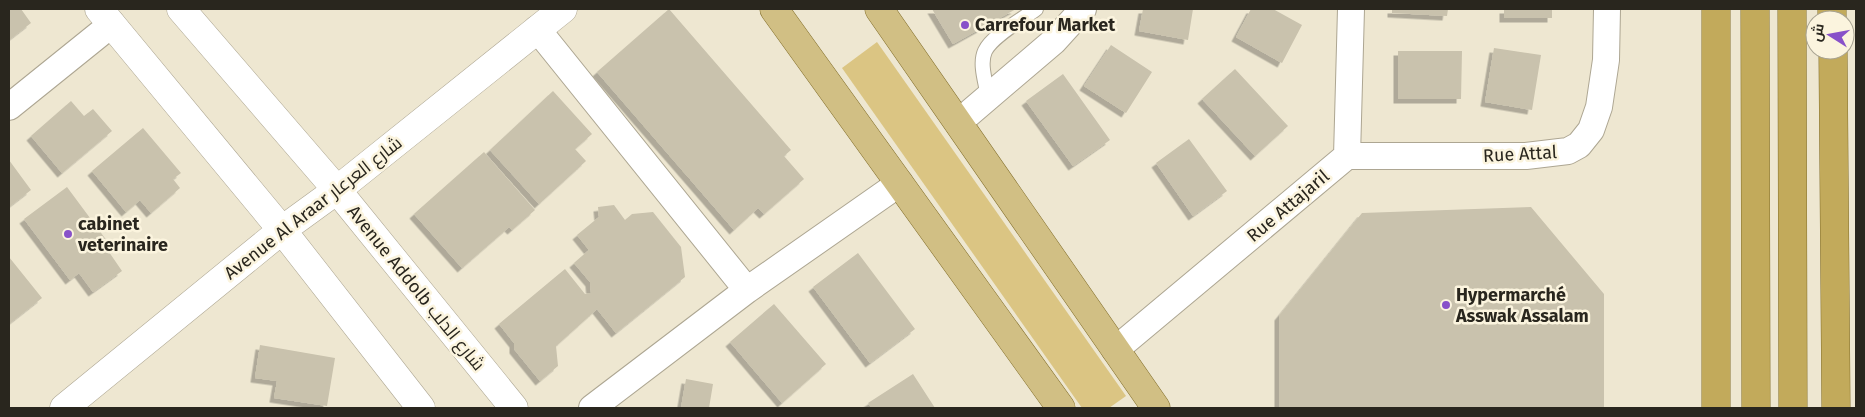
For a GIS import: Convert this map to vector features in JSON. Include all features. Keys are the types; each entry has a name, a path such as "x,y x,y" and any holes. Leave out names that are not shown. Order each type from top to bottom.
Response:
{"highway":[{"path":"1716,9 1716,408"},
{"path":"1755,9 1756,408"},
{"path":"1792,9 1793,408"},
{"path":"1833,60 1836,408"}],"main road":[{"path":"774,9 1061,408"},
{"path":"879,9 1156,408"}],"street":[{"name":"Avenue Addolb شارع الدلب","path":"181,9 337,190 514,408"},
{"name":"Avenue Al Araar شارع العرعار","path":"64,408 282,230 337,190 563,9"},
{"path":"959,122 1054,41 1083,9"},
{"path":"1348,156 1351,9"},
{"name":"Rue Attal","path":"1348,156 1526,156 1568,151 1579,145 1591,130 1599,107 1606,60 1607,9"},
{"path":"9,106 105,16 282,230 421,408"},
{"path":"537,29 747,290"},
{"name":"Rue Attajaril","path":"1115,350 1348,156"},
{"path":"592,408 747,290 900,183"}],"lane":[{"path":"988,97 983,66 985,51 994,39 1036,9"}],"shaded area":[{"path":"877,42 1126,396 1109,408 1082,408 842,68"}],"building":[{"path":"9,9 21,9 31,23 9,40"},
{"path":"669,9 791,150 784,156 804,179 764,214 758,208 734,230 597,72"},
{"name":"Carrefour Market","path":"932,9 1016,9 953,44"},
{"path":"1143,9 1193,9 1188,40 1139,31"},
{"path":"1251,9 1273,9 1302,25 1282,63 1236,37"},
{"path":"1392,9 1448,9 1447,16 1392,13"},
{"path":"1504,9 1552,9 1552,18 1504,18"},
{"path":"1111,45 1152,72 1126,113 1084,86"},
{"path":"1494,48 1541,55 1532,110 1485,102"},
{"path":"1398,51 1462,51 1461,99 1398,99"},
{"path":"1235,69 1288,126 1255,156 1202,99"},
{"path":"1063,74 1110,140 1073,166 1026,101"},
{"path":"553,91 592,134 575,149 586,161 539,204 490,150"},
{"path":"71,101 84,116 93,109 112,131 62,173 31,136"},
{"path":"143,128 181,173 173,179 180,188 151,213 140,200 126,212 92,171"},
{"path":"1189,139 1227,191 1193,216 1156,163"},
{"path":"484,152 535,210 512,230 509,227 462,268 414,214"},
{"path":"9,160 31,190 9,207"},
{"name":"cabinet veterinaire","path":"67,187 113,249 109,252 122,271 93,292 79,273 70,280 24,219"},
{"path":"614,205 625,220 632,214 653,212 681,247 685,277 616,333 597,309 556,346 558,366 540,381 514,349 514,343 499,324 565,269 585,294 591,293 590,282 574,263 589,250 577,235 599,217 598,207"},
{"name":"Hypermarché Asswak Assalam","path":"1531,207 1604,294 1604,408 1279,408 1279,316 1362,213"},
{"path":"858,253 915,329 870,363 813,287"},
{"path":"9,257 42,298 9,324"},
{"path":"774,304 826,364 782,403 730,342"},
{"path":"260,345 335,358 327,406 274,398 277,381 255,378"},
{"path":"913,374 935,408 872,408 868,403"},
{"path":"686,379 713,384 709,408 681,408"}],"place":[{"name":"Carrefour Market","path":"965,25"},
{"name":"cabinet veterinaire","path":"68,234"},
{"name":"Hypermarché Asswak Assalam","path":"1446,305"}]}
